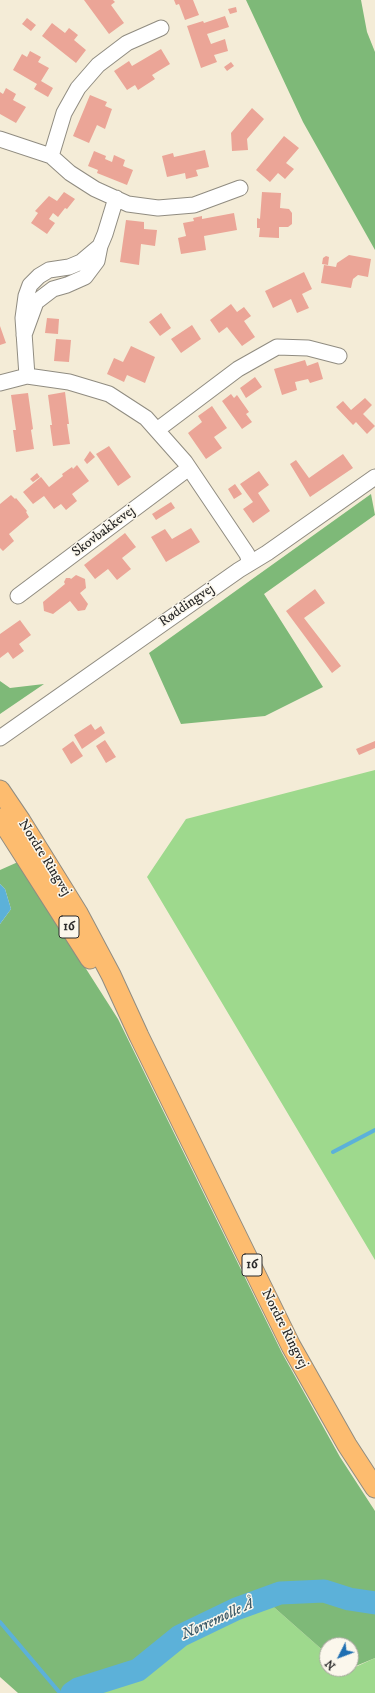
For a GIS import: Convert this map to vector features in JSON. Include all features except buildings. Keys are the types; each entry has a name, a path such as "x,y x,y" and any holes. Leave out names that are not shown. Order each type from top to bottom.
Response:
{"main road":[{"name":"Nordre Ringvej","path":"0,790 6,828 139,1036 292,1346 347,1445 375,1488"}],"street":[{"path":"51,156 64,113 78,88 98,65 127,43 161,28"},
{"path":"0,139 51,156 70,173 95,190 128,204 158,208 194,205 240,188"},
{"path":"27,376 24,335 36,302 53,289 85,277 97,261 100,246 116,198"},
{"path":"157,430 238,369 277,347 308,348 339,356"},
{"path":"0,382 27,376 69,382 109,394 146,418 189,468 247,554 250,563"},
{"name":"Skovbakkevej","path":"18,596 189,468"},
{"name":"Røddingvej","path":"0,738 375,477"}],"green space":[{"path":"246,0 361,0 367,32 375,52 375,250 303,122"},
{"path":"371,494 375,515 264,594 323,687 265,716 181,724 149,653"},
{"path":"0,681 10,688 44,684 0,714"},
{"path":"375,770 375,1260 147,877 186,819"},
{"path":"18,862 118,1019 282,1353 340,1457 375,1511 375,1658 359,1665 359,1637 319,1637 319,1647 268,1602 81,1693 18,1693 0,1677 0,924 11,909 5,889 0,884 0,870"},
{"path":"268,1602 319,1647 319,1677 359,1677 359,1665 375,1658 375,1693 81,1693"}],"water":[{"path":"0,884 5,889 11,909 0,924"}],"waterway":[{"path":"333,1152 375,1130"},
{"name":"Nørremølle Å","path":"72,1693 78,1689 138,1670 180,1636 236,1609 280,1593 324,1591 349,1599 375,1603"},
{"path":"0,1622 60,1693"}]}
